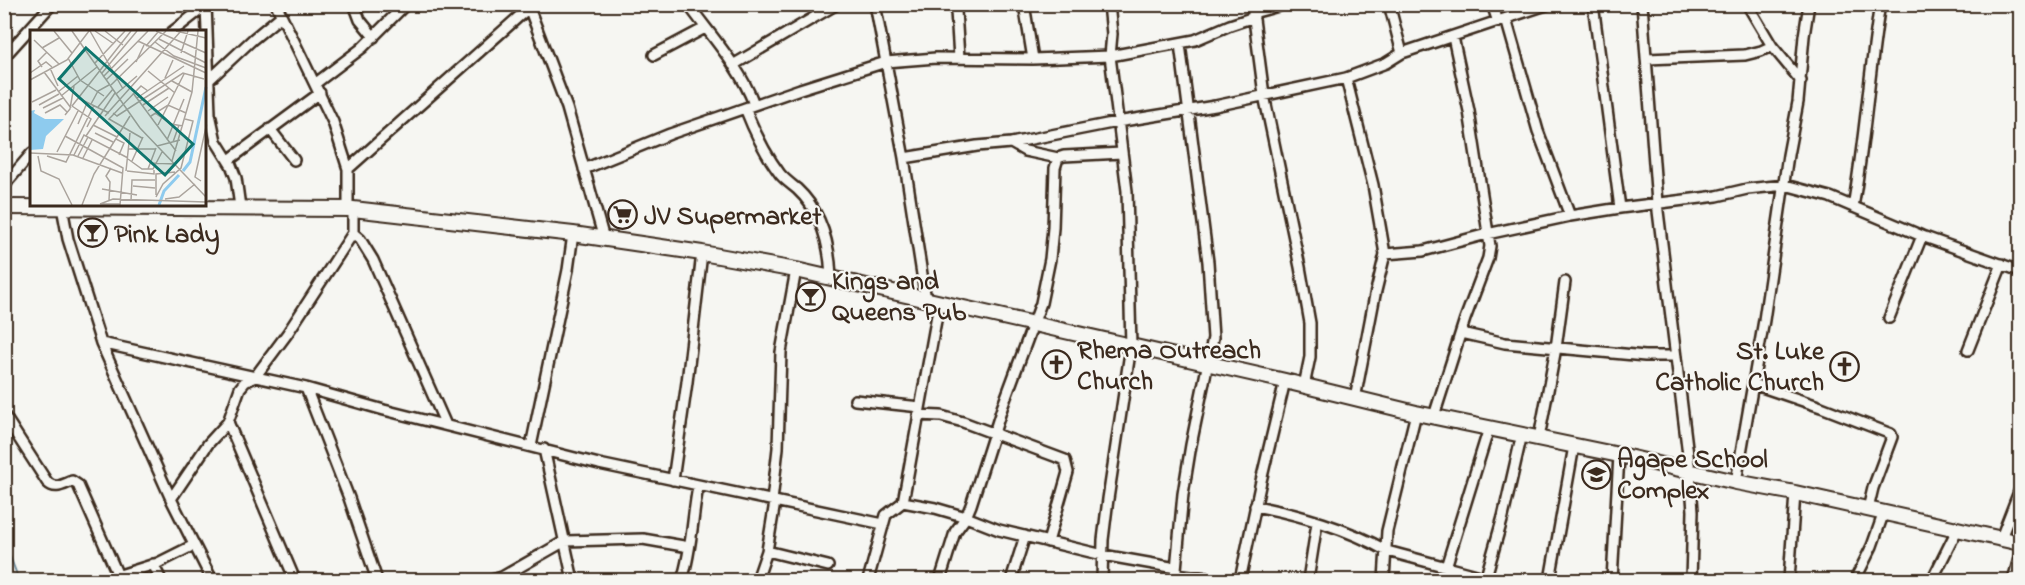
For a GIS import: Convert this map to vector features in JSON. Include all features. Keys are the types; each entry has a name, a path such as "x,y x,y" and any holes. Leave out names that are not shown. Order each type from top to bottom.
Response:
{"main road":[{"path":"4,207 98,206"},
{"path":"188,206 351,209 573,234 702,253 796,270 1416,413 1619,454 1736,482 2020,543"}],"street":[{"path":"34,30 51,4"},
{"path":"171,499 208,444 228,422 240,388 245,382 255,377 306,308 353,233 348,169 333,122 276,4"},
{"path":"354,4 360,20 374,37"},
{"path":"316,83 374,37 406,4"},
{"path":"688,4 747,87 752,127 779,172 807,201 822,225 828,242 831,278"},
{"path":"733,65 837,4"},
{"path":"868,580 886,515 903,502 919,411 932,302 874,4"},
{"path":"958,58 956,11 962,4"},
{"path":"1024,4 1033,59"},
{"path":"1102,580 1107,499 1131,346 1127,200 1110,56 1112,34 1109,4"},
{"path":"584,169 670,134 749,106 886,62 904,59 1033,59 1110,56 1195,40 1253,12 1286,4"},
{"path":"1389,4 1402,53"},
{"path":"1492,4 1502,20 1538,131 1570,216"},
{"path":"904,158 1190,111 1346,78 1386,63 1402,53 1549,4"},
{"path":"1593,4 1620,208"},
{"path":"1642,4 1657,203 1690,471 1693,511 1691,580"},
{"path":"1747,4 1772,46 1801,81"},
{"path":"1736,482 1785,186 1801,81 1809,4"},
{"path":"1853,207 1863,149 1866,107 1880,4"},
{"path":"175,30 207,5"},
{"path":"207,5 208,81 213,131 216,141 229,160 238,184 240,207"},
{"path":"348,169 530,6 567,108 604,239"},
{"path":"1253,12 1264,95 1310,323 1310,357 1304,386"},
{"path":"208,81 281,16"},
{"path":"654,55 705,28"},
{"path":"4,57 29,37"},
{"path":"1434,416 1488,258 1490,246 1469,111 1453,37"},
{"path":"1176,574 1183,494 1213,338 1208,262 1180,44"},
{"path":"1647,59 1746,55 1772,46"},
{"path":"1346,78 1373,185 1385,254 1355,399"},
{"path":"229,160 320,93"},
{"path":"270,129 294,160"},
{"path":"1011,142 1025,151 1058,158 1122,153"},
{"path":"4,188 30,155"},
{"path":"940,580 955,532 966,517 1041,303 1050,259 1054,168 1058,158"},
{"path":"1385,254 1423,251 1570,216 1717,196 1747,189 1785,186 1816,192 1922,236 2020,271"},
{"path":"62,207 68,239 101,343 171,499 212,580"},
{"path":"353,233 360,239 374,260 446,425"},
{"path":"531,446 566,281 573,234"},
{"path":"1889,318 1922,236"},
{"path":"674,480 702,253"},
{"path":"1968,350 2002,264"},
{"path":"757,580 766,551 774,502 781,352 796,270"},
{"path":"1539,438 1556,348 1565,282"},
{"path":"1461,333 1505,343 1645,356 1676,356"},
{"path":"101,343 306,388 599,464 883,524"},
{"path":"1240,580 1285,381"},
{"path":"1753,384 1889,432 1892,437 1868,509"},
{"path":"306,388 349,498 376,580"},
{"path":"855,400 919,411 963,422 1065,460 1068,472 1048,542"},
{"path":"1384,580 1387,531 1416,413"},
{"path":"4,415 46,482 57,487 72,481 78,484 119,578"},
{"path":"228,422 295,580"},
{"path":"1446,567 1489,428"},
{"path":"1255,506 1285,512 1373,543 1387,551 1489,579 1522,434"},
{"path":"1550,580 1574,446"},
{"path":"544,449 573,580"},
{"path":"1612,580 1619,454"},
{"path":"682,580 687,567 693,532 698,486"},
{"path":"2001,538 2020,489"},
{"path":"1789,580 1795,493"},
{"path":"903,502 966,517 999,530 1176,574 1223,580"},
{"path":"1855,580 1872,546 1884,512"},
{"path":"1308,580 1317,523"},
{"path":"1932,580 1958,528"},
{"path":"1011,580 1025,536"},
{"path":"492,580 502,577 565,541 643,539 689,548"},
{"path":"104,580 119,578 194,545"},
{"path":"766,551 828,566"},
{"path":"2013,580 2020,555"},
{"path":"153,564 161,580"}],"waterway":[{"path":"4,541 19,580"}],"place":[{"name":"JV Supermarket","path":"623,215"},
{"name":"Pink Lady","path":"93,233"},
{"name":"Kings and Queens Pub","path":"811,296"},
{"name":"Rhema Outreach Church","path":"1056,365"},
{"name":"St. Luke Catholic Church","path":"1845,366"},
{"name":"Agape School Complex","path":"1596,474"}]}
